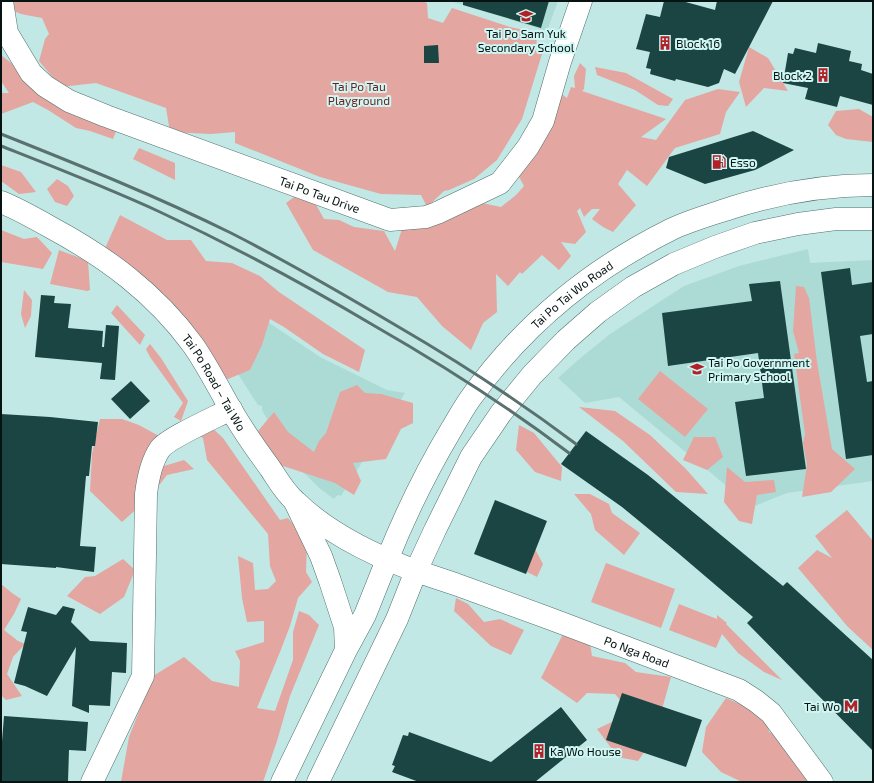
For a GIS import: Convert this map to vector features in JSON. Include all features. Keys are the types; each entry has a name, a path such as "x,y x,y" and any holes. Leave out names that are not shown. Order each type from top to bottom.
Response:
{"main road":[{"name":"Tai Po Tau Drive","path":"2,1 4,34 31,73 45,86 69,100 106,116 390,220 426,217 438,213 500,183 528,147 543,121 560,62 581,1"},
{"name":"Tai Po Tai Wo Road","path":"282,782 365,614 406,515 440,448 469,400 503,358 535,324 573,290 604,267 636,248 673,229 708,215 746,203 787,193 839,185 873,185"},
{"name":"Tai Po Road – Tai Wo","path":"1,202 78,242 116,267 140,286 161,307 193,345 231,409 285,490 295,502 321,523 354,544 387,560 416,571"},
{"path":"318,782 397,618 416,571 471,457 501,413 532,375 566,340 598,312 633,287 674,264 715,247 749,236 798,224 836,219 873,218"},
{"path":"92,782 143,676 146,494 149,474 161,448 179,435 231,409"},
{"path":"295,502 321,556 330,580 345,626 346,650"},
{"name":"Po Nga Road","path":"416,571 543,616 739,690 756,701 770,713 822,782"}],"shaded area":[{"name":"Tai Po Sam Yuk Secondary School","path":"450,1 558,1 547,31"},
{"name":"Tai Po Government Primary School","path":"808,249 810,263 873,260 873,481 787,493 752,507 619,397 585,403 558,378 610,334 684,286 739,266"},
{"path":"268,322 320,357 387,390 405,393 341,496 338,495 334,499 319,488 303,472 272,428 262,410 262,406 258,405 238,374"}],"green space":[{"name":"Tai Po Tau Playground","path":"7,1 422,1 427,3 428,18 443,23 452,8 510,27 537,33 536,51 542,54 522,119 497,160 474,179 444,191 427,207 421,195 381,194 320,177 235,143 235,132 211,134 170,132 166,108 96,83 61,87 39,61 45,39 49,34 42,18 21,14 9,9"},
{"path":"749,47 768,58 788,91 764,88 746,107 739,82"},
{"path":"1,55 15,66 118,126 113,139 76,128 33,102 1,114 1,93 9,93 1,81"},
{"path":"580,63 586,69 584,89 582,91 666,119 641,137 656,140 685,100 718,89 740,92 726,112 720,134 675,148 647,186 627,170 618,184 636,205 613,232 592,219 600,209 592,209 584,217 580,208 577,211 586,232 575,244 561,242 571,256 559,270 542,255 522,274 520,272 508,286 496,274 497,312 483,323 471,350 442,326 417,297 388,292 313,250 286,203 297,195 315,203 324,219 339,220 354,227 384,231 395,251 402,229 477,202 501,207 516,195 524,186 517,173 555,89 567,98 571,87 575,88 574,76"},
{"path":"595,67 626,73 673,99 668,106 658,105 635,90 597,75"},
{"path":"859,109 873,117 873,142 846,139 836,135 828,125 836,111"},
{"path":"139,148 175,163 175,180 133,159"},
{"path":"1,165 21,172 36,192 19,194 1,181"},
{"path":"57,179 68,186 74,196 67,206 55,202 47,189"},
{"path":"120,215 167,240 191,240 206,261 232,263 260,276 279,292 365,350 359,372 323,354 270,319 262,345 250,370 228,379 201,379 193,359 103,253"},
{"path":"1,230 24,239 37,237 52,253 43,269 1,262"},
{"path":"59,250 88,261 90,290 87,291 50,284"},
{"path":"796,286 804,287 809,298 817,362 832,449 855,469 831,492 802,497 807,465 803,443 805,434 794,354 799,353 793,331"},
{"path":"24,290 32,300 31,316 25,328 21,314"},
{"path":"117,305 145,335 140,345 111,313"},
{"path":"150,344 161,358 188,401 181,421 174,417 183,403 150,357 146,349"},
{"path":"660,371 708,409 685,437 638,399"},
{"path":"357,385 365,393 381,394 413,403 413,423 401,429 386,459 353,463 361,481 354,495 335,483 280,465 258,431 274,412 288,432 314,452 319,441 326,433 340,392"},
{"path":"579,407 615,411 650,435 686,469 708,494 676,492 623,441"},
{"path":"100,419 122,419 139,425 159,436 148,457 164,466 184,460 194,469 167,475 150,497 122,522 90,491 92,454"},
{"path":"209,425 223,438 280,520 288,518 307,541 306,572 312,582 298,598 290,626 257,708 275,711 293,660 293,632 299,611 309,615 319,625 290,696 263,782 121,782 129,737 153,676 184,657 212,681 239,687 240,661 235,651 264,642 264,621 247,622 242,598 238,556 253,563 255,590 268,589 276,581 270,566 268,534 207,460 203,438 192,433"},
{"path":"519,425 534,433 562,467 561,481 535,472 516,450"},
{"path":"694,437 715,437 723,457 707,470 683,460"},
{"path":"727,467 745,482 774,480 776,492 757,495 752,524 739,521 724,502"},
{"path":"574,494 590,494 609,504 612,513 640,533 624,555 595,530 591,514"},
{"path":"847,510 873,541 873,650 848,627 798,568 817,550 832,558 815,536"},
{"path":"535,549 543,564 537,577 525,571"},
{"path":"123,559 135,570 124,597 100,614 67,596 85,577 95,576"},
{"path":"606,563 675,589 661,628 591,602"},
{"path":"1,584 21,599 4,630 18,641 25,644 13,657 7,674 22,696 6,700 1,695"},
{"path":"456,598 468,604 484,622 500,619 524,630 511,655 491,646 454,611"},
{"path":"679,604 717,619 717,615 727,623 726,624 782,680 764,672 738,653 722,634 716,648 669,630"},
{"path":"568,624 588,630 592,656 625,663 636,672 671,677 654,738 638,761 618,757 597,729 631,713 615,694 587,693 577,703 541,678"},
{"path":"726,698 767,716 769,732 790,741 807,782 742,782 721,772 702,752 706,727"}],"building":[{"name":"Tai Po Sam Yuk Secondary School","path":"463,1 549,1 541,28 463,5"},
{"path":"664,1 682,1 715,10 717,1 773,1 735,74 724,69 719,83 708,87 676,79 675,81 650,74 651,69 646,68 650,52 636,49 646,14 660,17"},
{"name":"Block 2","path":"818,43 851,51 849,61 862,64 861,70 873,74 873,105 840,96 837,107 805,99 808,88 783,83 788,53 793,54 795,48 816,53"},
{"path":"438,45 439,63 424,63 424,46"},
{"name":"Esso","path":"753,131 794,150 755,170 705,184 666,168 669,157"},
{"path":"850,268 852,285 873,282 873,334 860,336 867,382 873,381 873,455 846,459 821,272"},
{"path":"780,281 806,469 746,476 735,402 764,398 758,353 668,366 662,313 752,301 749,284"},
{"path":"41,295 55,296 54,303 71,304 68,328 103,331 102,347 104,347 106,325 119,326 115,380 100,379 102,363 35,357"},
{"path":"131,381 150,401 130,419 111,399"},
{"path":"1,414 98,422 95,446 92,446 89,476 86,476 80,546 96,547 94,572 56,567 1,564"},
{"path":"586,431 648,475 783,586 787,582 873,660 873,751 747,623 753,617 622,507 561,464"},
{"path":"495,500 547,521 526,574 474,554"},
{"path":"63,606 75,609 71,622 90,641 127,643 126,673 112,672 110,706 89,705 89,713 72,706 76,647 47,696 25,686 14,683 27,632 21,631 28,607 56,615"},
{"path":"622,693 702,720 686,767 606,740"},
{"name":"Ka Wo House","path":"561,707 587,740 535,782 419,782 392,772 395,766 392,765 403,735 408,736 409,732 491,762"},
{"path":"4,716 88,722 86,751 69,750 68,782 1,782 1,754"}],"railway":[{"path":"1,134 174,206 273,255 336,290 488,382 576,444"},
{"path":"1,146 101,186 160,212 295,280 449,370 498,402 569,453"}],"place":[{"name":"Tai Po Sam Yuk Secondary School","path":"526,16"},
{"name":"Block 16","path":"665,43"},
{"name":"Block 2","path":"823,75"},
{"name":"Esso","path":"719,162"},
{"name":"Tai Po Government Primary School","path":"697,369"},
{"name":"Tai Wo","path":"851,706"},
{"name":"Ka Wo House","path":"539,751"}]}
